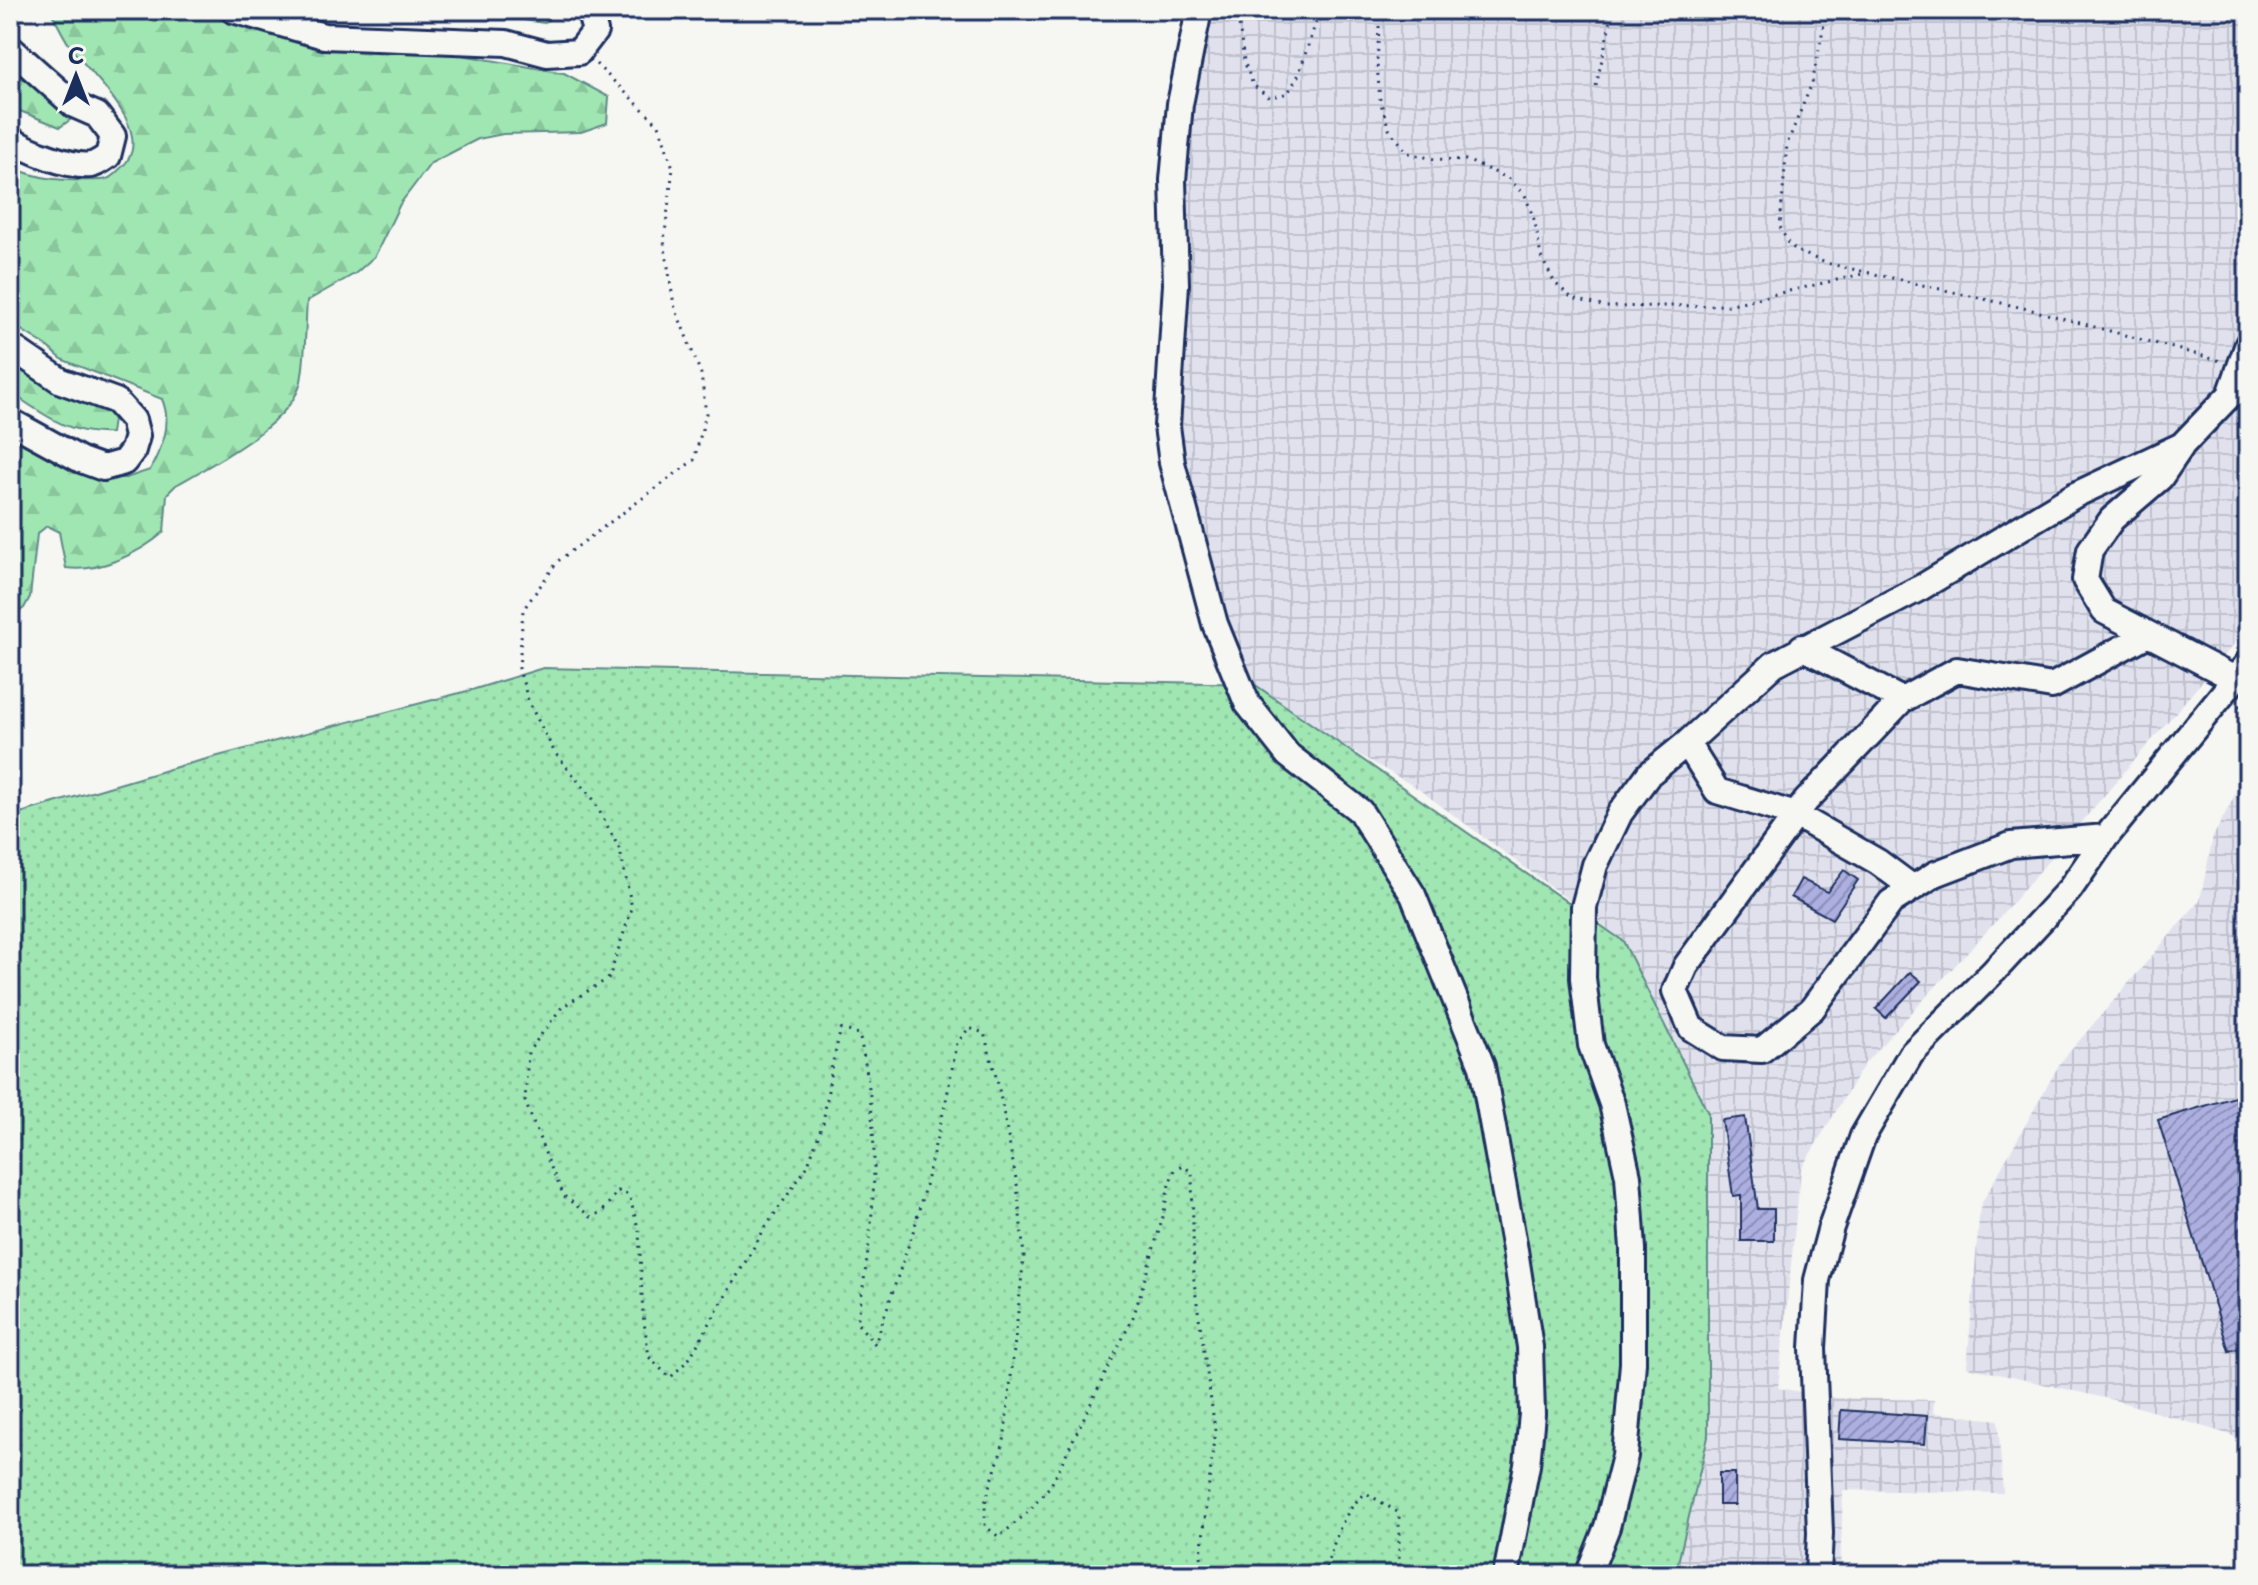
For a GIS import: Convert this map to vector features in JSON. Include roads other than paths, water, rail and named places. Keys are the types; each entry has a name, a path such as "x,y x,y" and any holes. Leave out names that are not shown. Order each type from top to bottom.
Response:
{"street":[{"path":"233,10 324,36 506,43 547,54 579,52 595,31 589,10"},
{"path":"1199,10 1180,104 1173,180 1176,284 1167,426 1172,463 1215,624 1247,703 1288,755 1360,811 1413,895 1482,1066 1530,1347 1532,1414 1527,1465 1506,1575"},
{"path":"10,48 74,105 97,115 113,136 108,156 93,165 71,163 21,146 10,139"},
{"path":"10,346 61,381 116,401 133,420 137,436 133,450 124,462 103,468 81,460 10,421"},
{"path":"1818,1575 1820,1533 1813,1348 1817,1280 1831,1227 1863,1136 1911,1054 2070,889 2106,837 2242,671 2148,634 2104,611 2085,580 2090,550 2112,519 2160,478 2182,445 2230,395 2244,355"},
{"path":"1588,1575 1607,1527 1625,1456 1633,1363 1633,1249 1628,1176 1612,1104 1591,1045 1583,978 1584,907 1595,865 1620,813 1649,774 1774,664 1922,587 2075,495 2182,445"},
{"path":"2106,837 2011,845 1935,874 1891,902 1812,1009 1762,1050 1723,1048 1691,1028 1675,991 1686,966 1806,801 1902,700 1957,670 2052,686 2148,634"},
{"path":"1802,647 1902,700"},
{"path":"1687,743 1717,791 1796,815 1878,862 1913,888"}]}
